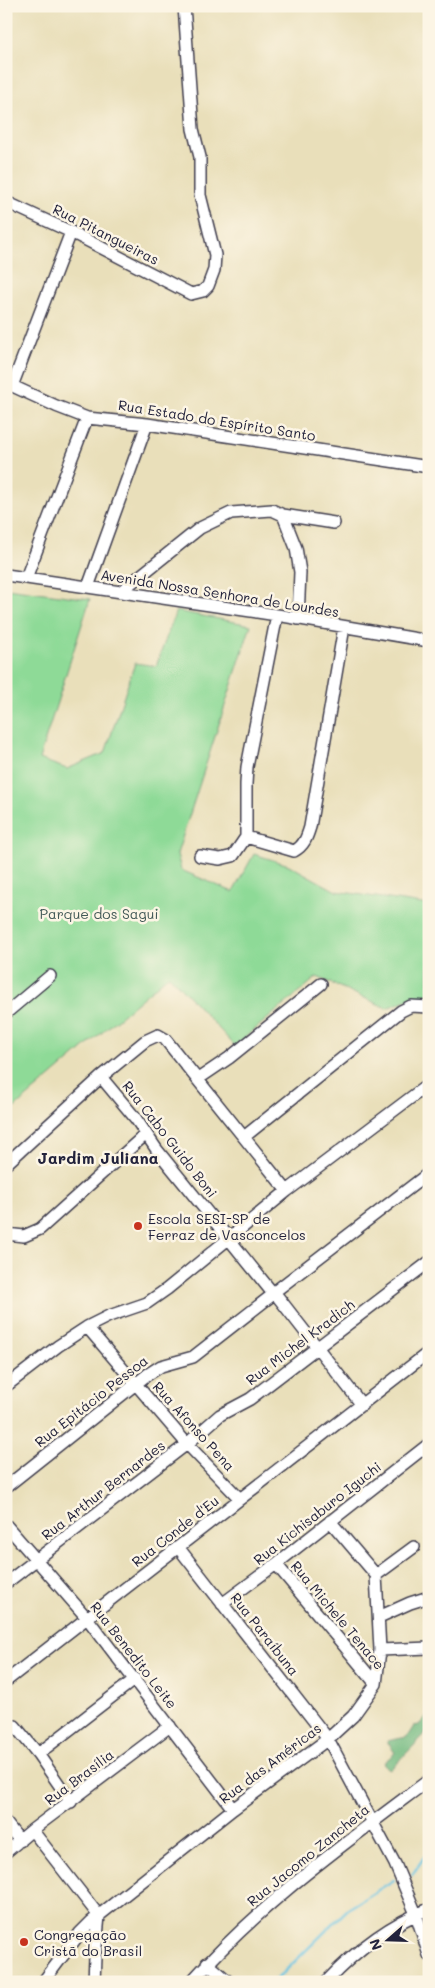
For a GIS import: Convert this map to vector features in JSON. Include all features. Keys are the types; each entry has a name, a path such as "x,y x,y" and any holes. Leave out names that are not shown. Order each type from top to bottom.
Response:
{"street":[{"name":"Rua Pitangueiras","path":"6,202 71,232 191,294 202,291 208,286 214,270 216,255 200,196 200,165 193,129 184,6"},
{"path":"9,385 71,232"},
{"name":"Rua Estado do Espírito Santo","path":"9,385 87,418 147,424 429,467"},
{"path":"26,578 87,418"},
{"path":"88,587 147,424"},
{"path":"120,592 200,528 231,513 272,510 284,515 334,523"},
{"path":"284,515 296,548 300,572 298,619"},
{"name":"Avenida Nossa Senhora de Lourdes","path":"6,575 277,615 429,641"},
{"path":"200,856 220,859 233,856 246,837 246,784 248,767 277,615"},
{"path":"246,837 293,851 302,845 310,827 344,627"},
{"path":"6,1013 50,976"},
{"path":"198,1079 228,1058 321,984"},
{"path":"244,1137 401,1011 411,1006 429,1007"},
{"path":"6,1164 101,1077 145,1041 158,1035 165,1039 287,1191"},
{"name":"Rua Cabo Guido Boni","path":"101,1077 136,1118 146,1134 275,1293 362,1405"},
{"path":"6,1386 87,1327 109,1316 150,1301 230,1239 287,1191 429,1084"},
{"path":"6,1234 24,1236 40,1229 146,1134"},
{"name":"Rua Epitácio Pessoa","path":"6,1487 135,1384 161,1366 193,1357 429,1173"},
{"name":"Rua Michel Kradich","path":"187,1444 220,1415 250,1399 429,1262"},
{"name":"Rua Afonso Pena","path":"87,1327 187,1444 240,1500"},
{"name":"Rua Conde d'Eu","path":"6,1681 429,1352"},
{"name":"Rua Arthur Bernardes","path":"6,1583 187,1444"},
{"name":"Rua Kichisaburo Iguchi","path":"222,1604 429,1444"},
{"path":"330,1521 376,1575 414,1547"},
{"name":"Rua Benedito Leite","path":"6,1525 87,1618 232,1809"},
{"name":"Rua Paraíbuna","path":"178,1547 328,1739 395,1864 416,1914 429,1955"},
{"name":"Rua Michele Tenace","path":"276,1564 376,1684"},
{"name":"Rua das Américas","path":"43,1982 77,1936 99,1916 232,1809 328,1739 353,1716 376,1684 380,1650 376,1575"},
{"path":"379,1617 429,1597"},
{"path":"380,1650 429,1648"},
{"path":"38,1754 135,1679"},
{"path":"15,1726 38,1754 71,1802"},
{"name":"Rua Brasília","path":"6,1852 32,1830 170,1726"},
{"name":"Rua Jacomo Zancheta","path":"191,1982 207,1963 256,1915 295,1881 429,1780"},
{"path":"6,1823 20,1841"},
{"path":"32,1830 99,1916 94,1982"},
{"path":"326,1982 367,1943 386,1929 429,1909"},
{"path":"77,1936 96,1947"},
{"path":"207,1963 229,1982"}],"green space":[{"name":"Parque dos Sagui","path":"6,588 90,599 39,759 67,769 105,753 135,663 156,666 176,611 251,625 177,854 181,870 233,892 254,854 289,865 336,891 429,905 429,997 412,998 387,1008 317,977 235,1046 169,975 6,1115"},
{"path":"425,1718 429,1718 429,1730 390,1770 383,1763 395,1753 387,1741 407,1737 414,1726 419,1725"}],"waterway":[{"path":"412,1875 429,1850"},
{"path":"274,1982 348,1909 394,1880"}],"place":[{"name":"Escola SESI-SP de Ferraz de Vasconcelos","path":"138,1226"},
{"name":"Congregação Cristã do Brasil","path":"24,1942"}],"district":[{"name":"Jardim Juliana","path":"98,1157"}]}
